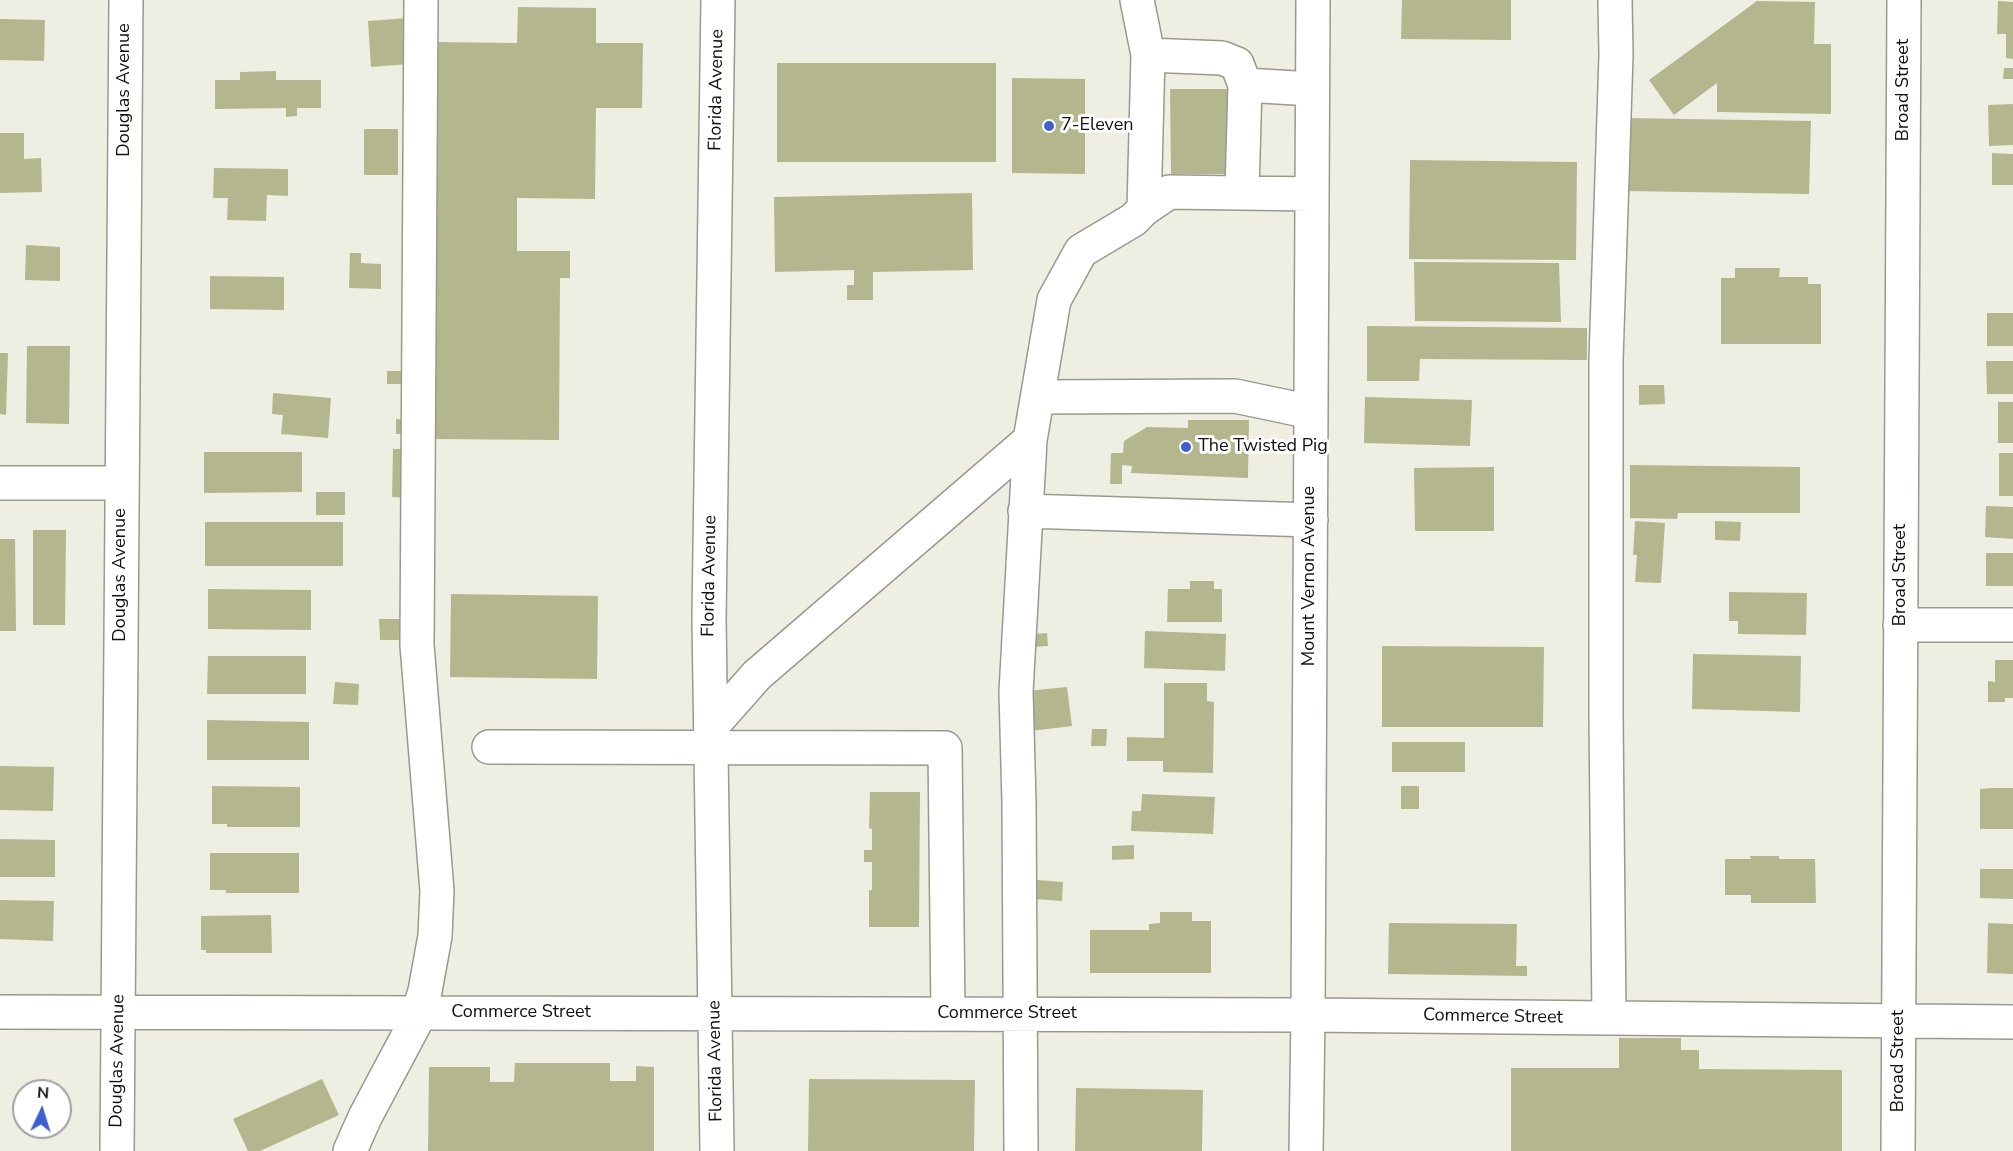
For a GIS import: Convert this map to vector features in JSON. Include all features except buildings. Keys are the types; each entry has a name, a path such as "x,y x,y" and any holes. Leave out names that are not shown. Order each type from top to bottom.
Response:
{"street":[{"name":"Douglas Avenue","path":"117,1151 126,0"},
{"path":"350,1151 419,1013 435,936 437,891 417,645 421,0"},
{"name":"Florida Avenue","path":"717,1151 709,619 718,0"},
{"path":"1137,0 1148,55 1144,209"},
{"name":"Mount Vernon Avenue","path":"1306,1151 1313,0"},
{"path":"1609,1018 1606,360 1616,55 1615,0"},
{"name":"Broad Street","path":"1898,1151 1904,0"},
{"path":"1148,55 1222,58 1237,64 1245,85 1242,192"},
{"path":"1245,85 1312,89"},
{"path":"1022,1151 1016,692 1030,440 1054,300 1081,251 1132,220 1169,192 1312,194"},
{"path":"1038,397 1235,396 1311,412"},
{"path":"711,736 757,675 1030,440"},
{"path":"0,483 122,483"},
{"path":"1025,512 1311,520"},
{"path":"1900,625 2013,625"},
{"path":"489,747 711,736 945,748 948,1014"},
{"name":"Commerce Street","path":"0,1012 1308,1015 2013,1022"}],"place":[{"name":"7-Eleven","path":"1049,126"},
{"name":"The Twisted Pig","path":"1186,447"}]}
